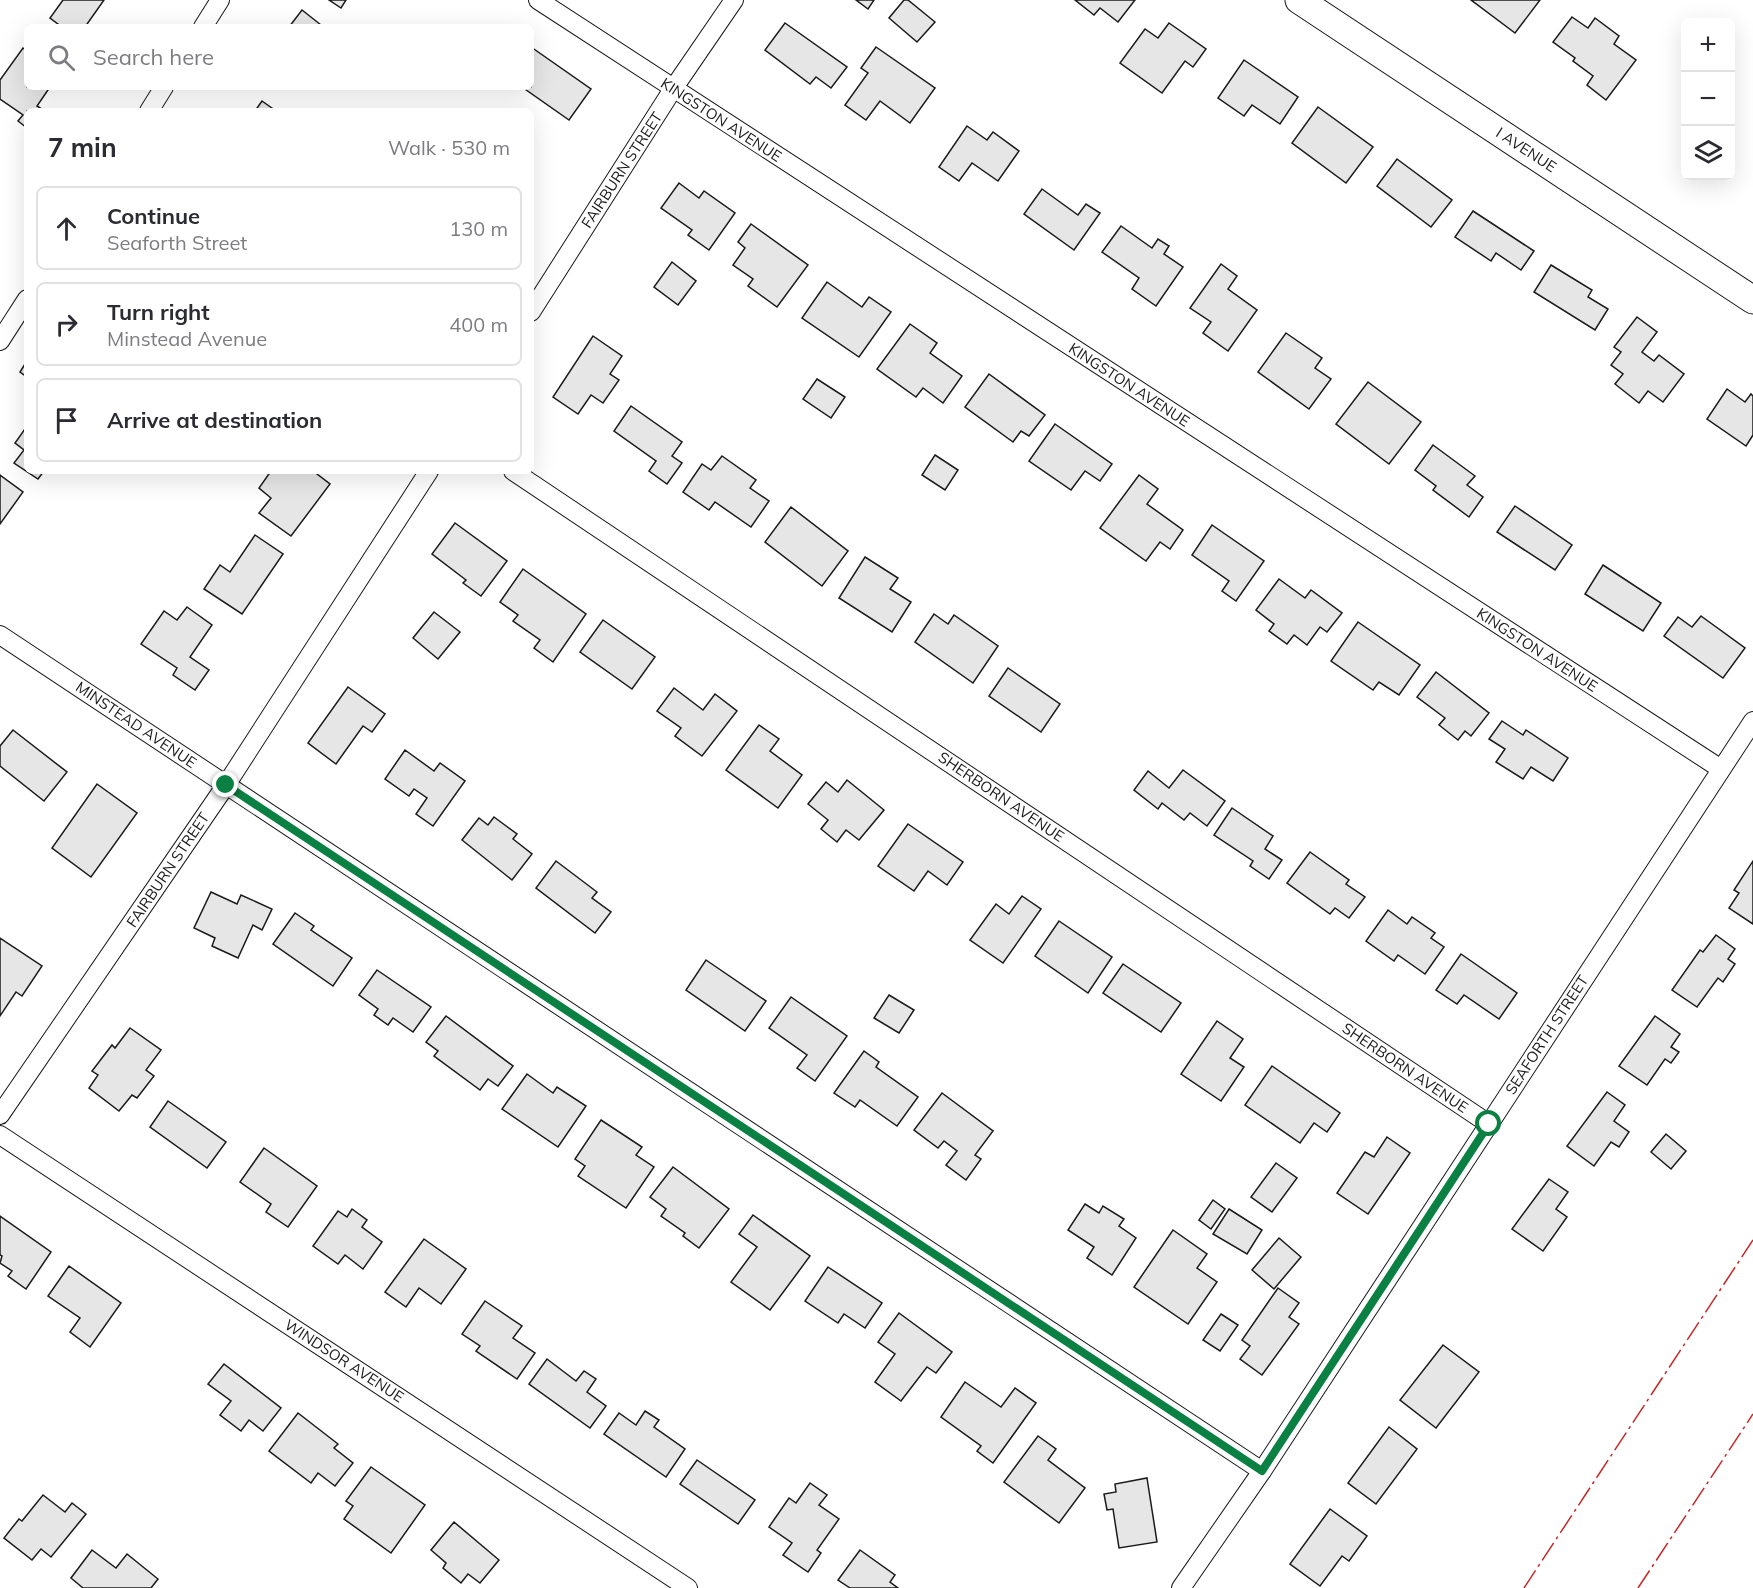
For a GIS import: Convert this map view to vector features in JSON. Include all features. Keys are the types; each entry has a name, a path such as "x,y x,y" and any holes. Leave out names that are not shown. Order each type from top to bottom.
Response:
{"main road":[{"name":"I AVENUE","path":"1299,0 1753,300"}],"street":[{"path":"205,24 220,0"},
{"name":"KINGSTON AVENUE","path":"538,0 1721,769"},
{"name":"FAIRBURN STREET","path":"534,307 673,89 734,0"},
{"path":"150,108 162,90"},
{"path":"0,341 24,304"},
{"name":"FAIRBURN STREET","path":"0,1115 226,785 427,474"},
{"name":"SHERBORN AVENUE","path":"517,474 1489,1124"},
{"name":"MINSTEAD AVENUE","path":"0,635 1262,1471"},
{"name":"SEAFORTH STREET","path":"1181,1588 1262,1471 1753,721"},
{"name":"WINDSOR AVENUE","path":"0,1135 688,1588"}],"building":[{"path":"63,0 104,0 87,24 58,24 50,18"},
{"path":"329,0 346,0 341,8"},
{"path":"856,0 874,0 868,9"},
{"path":"904,0 908,0 935,22 917,42 889,18"},
{"path":"1075,0 1135,0 1118,22 1100,8 1094,15"},
{"path":"1471,0 1540,0 1515,33"},
{"path":"302,10 320,24 291,24"},
{"path":"1572,17 1588,28 1595,18 1619,36 1614,44 1636,60 1606,100 1587,85 1593,76 1573,61 1575,58 1553,42"},
{"path":"785,23 847,67 831,88 816,77 810,84 765,50"},
{"path":"1169,23 1206,49 1193,67 1185,61 1162,93 1120,63 1145,29 1158,38"},
{"path":"876,47 935,88 910,123 880,101 866,120 845,105 868,73 861,68"},
{"path":"23,48 24,90 48,90 37,106 40,108 24,108 24,126 18,121 23,115 0,99 0,80"},
{"path":"534,49 591,89 569,120 526,90 534,90"},
{"path":"1244,60 1298,97 1280,124 1252,105 1244,116 1218,98"},
{"path":"262,101 272,108 257,108"},
{"path":"1318,107 1373,147 1346,183 1292,143"},
{"path":"967,126 987,140 993,132 1019,151 998,181 972,163 959,181 939,167"},
{"path":"1397,159 1452,200 1431,227 1377,186"},
{"path":"679,183 699,198 704,191 735,213 709,250 688,235 692,230 661,208"},
{"path":"1042,189 1078,215 1086,204 1100,213 1074,250 1024,214"},
{"path":"1473,211 1534,251 1521,270 1496,253 1491,261 1455,237"},
{"path":"751,224 808,265 777,307 748,286 753,279 733,265 745,248 738,242"},
{"path":"1121,226 1152,248 1158,239 1169,246 1164,254 1183,267 1156,306 1132,289 1139,278 1102,252"},
{"path":"672,262 696,281 678,305 654,287"},
{"path":"1221,264 1237,276 1228,289 1257,310 1228,351 1203,333 1211,322 1190,308"},
{"path":"1551,265 1592,290 1588,297 1608,309 1595,330 1534,292"},
{"path":"827,282 862,307 869,297 891,312 859,357 802,318"},
{"path":"1637,317 1657,332 1642,352 1654,361 1659,355 1684,374 1663,402 1648,391 1639,403 1615,384 1623,374 1611,365 1621,352 1614,347"},
{"path":"910,324 937,343 930,353 962,376 943,403 923,388 916,397 877,369"},
{"path":"1286,333 1322,358 1315,368 1331,379 1309,409 1258,372"},
{"path":"593,336 622,356 610,374 619,380 603,403 591,395 578,414 553,397"},
{"path":"989,374 1045,415 1029,436 1021,431 1013,442 965,407"},
{"path":"817,379 845,397 831,418 803,399"},
{"path":"1368,382 1421,422 1389,464 1336,424"},
{"path":"1727,389 1745,402 1751,394 1753,396 1753,435 1746,446 1707,419"},
{"path":"631,406 682,442 672,456 682,463 667,484 649,471 656,461 614,431"},
{"path":"1055,424 1112,464 1100,481 1085,471 1071,490 1029,461"},
{"path":"24,430 24,450 15,443"},
{"path":"1433,445 1475,476 1467,485 1483,497 1469,517 1433,490 1436,486 1415,470"},
{"path":"24,450 24,470 14,463"},
{"path":"935,455 958,470 945,490 922,475"},
{"path":"722,456 756,480 750,488 769,501 751,527 715,502 709,510 683,492 702,464 711,470"},
{"path":"30,474 42,474 38,479"},
{"path":"269,474 317,474 330,484 291,536 259,513 271,498 259,488"},
{"path":"0,475 23,492 0,524"},
{"path":"1139,475 1158,489 1147,504 1183,530 1170,549 1160,542 1146,561 1100,528"},
{"path":"1515,506 1572,545 1555,570 1497,532"},
{"path":"791,507 848,551 822,586 765,542"},
{"path":"455,523 507,561 481,596 463,583 466,580 432,554"},
{"path":"1212,525 1264,561 1236,601 1222,591 1229,581 1192,555"},
{"path":"255,535 283,554 242,614 204,589 220,565 230,572"},
{"path":"865,557 898,578 890,589 911,602 892,632 839,598"},
{"path":"1603,565 1661,603 1643,631 1585,594"},
{"path":"523,569 586,614 553,662 534,648 540,640 513,621 518,615 500,602"},
{"path":"1279,579 1305,598 1311,590 1342,613 1327,632 1320,627 1307,645 1294,635 1287,644 1269,631 1274,624 1256,610"},
{"path":"187,607 212,625 190,657 209,670 195,690 173,675 177,668 141,644 164,611 177,620"},
{"path":"434,612 460,632 438,659 413,638"},
{"path":"934,614 948,624 954,615 998,646 973,683 915,642"},
{"path":"1701,616 1745,648 1723,678 1664,636 1678,617 1692,627"},
{"path":"603,620 655,657 632,689 580,652"},
{"path":"1358,622 1420,665 1399,695 1379,682 1373,690 1331,661"},
{"path":"1008,668 1060,704 1041,732 989,696"},
{"path":"1436,672 1489,713 1471,736 1465,731 1458,740 1439,725 1445,718 1417,697"},
{"path":"348,687 385,714 372,732 363,726 336,764 308,743"},
{"path":"674,688 703,710 715,694 737,711 702,756 675,736 681,728 657,711"},
{"path":"1502,721 1523,735 1526,730 1568,758 1553,781 1531,767 1523,779 1496,762 1505,749 1489,739"},
{"path":"759,725 779,739 770,751 802,775 778,808 726,770"},
{"path":"13,730 67,772 44,801 0,766 0,746"},
{"path":"405,750 434,771 440,763 465,781 433,826 416,814 427,798 414,789 409,796 385,779"},
{"path":"1183,770 1225,801 1207,826 1190,813 1184,820 1162,803 1158,809 1134,790 1148,771 1169,788"},
{"path":"847,780 884,810 859,840 846,830 837,842 821,829 828,820 808,804 826,782 838,792"},
{"path":"97,784 137,813 91,877 52,848"},
{"path":"1232,808 1273,836 1265,849 1282,860 1269,879 1250,866 1253,861 1214,835"},
{"path":"494,817 517,834 513,839 532,854 512,880 462,840 479,818 488,825"},
{"path":"908,824 963,862 947,885 928,871 914,891 878,866"},
{"path":"1310,852 1349,880 1346,884 1365,897 1349,918 1335,908 1330,914 1287,883"},
{"path":"556,861 597,892 592,898 611,912 595,933 536,888"},
{"path":"1753,861 1753,924 1729,908 1739,893 1734,890"},
{"path":"211,892 237,904 241,895 272,909 262,930 253,925 238,958 212,946 215,938 194,928"},
{"path":"1022,896 1041,909 1003,963 970,940 996,904 1009,914"},
{"path":"1388,910 1407,924 1412,917 1435,933 1431,938 1444,947 1425,974 1398,955 1394,961 1366,941"},
{"path":"295,913 314,926 311,930 352,958 333,986 273,944"},
{"path":"1059,921 1112,957 1088,993 1035,956"},
{"path":"1716,935 1735,949 1728,959 1735,964 1723,982 1718,978 1697,1007 1672,990 1700,950 1703,952"},
{"path":"0,938 42,966 22,996 16,992 0,1016"},
{"path":"1461,954 1517,993 1499,1019 1464,995 1457,1004 1436,990"},
{"path":"706,960 766,1001 745,1031 686,990"},
{"path":"1123,964 1181,1003 1161,1032 1103,993"},
{"path":"377,970 431,1007 413,1032 393,1018 388,1025 374,1015 378,1009 359,995"},
{"path":"889,995 914,1010 899,1033 874,1018"},
{"path":"791,997 847,1036 815,1081 797,1068 807,1055 769,1028"},
{"path":"446,1016 513,1066 498,1086 488,1079 480,1090 434,1056 438,1051 426,1042"},
{"path":"1655,1016 1680,1034 1671,1047 1679,1052 1671,1063 1665,1059 1647,1085 1619,1066"},
{"path":"1217,1021 1243,1039 1230,1058 1244,1067 1221,1101 1181,1074"},
{"path":"130,1028 161,1050 146,1070 154,1076 137,1098 132,1095 119,1111 89,1088 98,1075 92,1071 112,1045 115,1048"},
{"path":"864,1051 879,1062 876,1067 918,1097 897,1126 860,1100 855,1107 834,1093"},
{"path":"1272,1066 1340,1113 1327,1132 1314,1123 1300,1143 1245,1105"},
{"path":"527,1074 553,1093 557,1087 586,1106 558,1147 502,1109"},
{"path":"1607,1092 1625,1105 1614,1121 1629,1132 1619,1147 1611,1142 1594,1166 1567,1146"},
{"path":"942,1093 993,1131 975,1155 981,1159 966,1180 946,1165 957,1151 944,1141 938,1148 914,1130"},
{"path":"168,1101 226,1142 207,1168 150,1127"},
{"path":"601,1120 642,1147 636,1155 654,1167 626,1208 578,1176 585,1166 575,1159"},
{"path":"1666,1134 1686,1151 1671,1169 1651,1152"},
{"path":"1387,1137 1410,1153 1368,1214 1337,1193 1365,1152 1374,1157"},
{"path":"264,1148 317,1186 288,1227 266,1212 271,1204 240,1182"},
{"path":"1276,1163 1297,1178 1272,1212 1251,1197"},
{"path":"673,1167 729,1209 699,1248 683,1236 685,1233 661,1216 666,1209 650,1197"},
{"path":"1549,1179 1568,1192 1556,1209 1567,1217 1543,1251 1512,1229"},
{"path":"1213,1200 1225,1209 1211,1229 1199,1220"},
{"path":"1085,1204 1099,1213 1103,1206 1124,1219 1119,1226 1136,1238 1112,1275 1087,1258 1094,1247 1068,1230"},
{"path":"352,1209 367,1220 362,1227 382,1242 363,1269 345,1255 338,1264 313,1246 338,1211 347,1217"},
{"path":"1229,1209 1262,1230 1247,1254 1213,1234"},
{"path":"753,1215 810,1256 770,1310 731,1282 757,1247 739,1234"},
{"path":"0,1216 51,1252 26,1289 8,1276 12,1271 0,1263 2,1256 0,1255"},
{"path":"1173,1230 1207,1254 1197,1268 1217,1282 1188,1324 1134,1287"},
{"path":"1279,1238 1301,1257 1274,1289 1252,1270"},
{"path":"424,1239 466,1269 441,1304 419,1288 406,1307 385,1292"},
{"path":"69,1266 121,1303 90,1347 70,1332 80,1318 48,1296"},
{"path":"828,1267 882,1303 865,1328 844,1314 838,1323 805,1301"},
{"path":"1278,1288 1299,1303 1289,1317 1299,1324 1262,1375 1240,1359 1250,1346 1242,1340"},
{"path":"485,1301 522,1326 513,1338 535,1353 517,1379 476,1351 480,1346 462,1334"},
{"path":"899,1313 952,1352 936,1373 927,1367 901,1401 875,1382 895,1354 878,1342"},
{"path":"1221,1314 1238,1325 1220,1351 1203,1340"},
{"path":"1443,1345 1479,1372 1436,1428 1400,1400"},
{"path":"547,1359 576,1381 584,1371 596,1379 587,1392 606,1406 590,1428 529,1384"},
{"path":"224,1364 281,1408 263,1431 249,1420 241,1431 220,1415 231,1401 208,1384"},
{"path":"965,1382 1001,1407 1015,1388 1036,1403 993,1463 977,1451 981,1446 941,1417"},
{"path":"645,1411 659,1420 654,1427 685,1449 666,1477 604,1434 619,1413 636,1425"},
{"path":"298,1413 338,1444 334,1448 353,1463 335,1486 318,1473 311,1483 269,1451"},
{"path":"1389,1427 1417,1449 1376,1504 1348,1483"},
{"path":"1038,1436 1056,1449 1048,1460 1085,1488 1059,1523 1004,1482"},
{"path":"697,1460 755,1500 738,1524 680,1484"},
{"path":"371,1467 425,1505 391,1553 344,1519 353,1506 346,1501"},
{"path":"1147,1478 1157,1542 1119,1548 1113,1509 1107,1510 1104,1494 1116,1492 1115,1484"},
{"path":"810,1483 827,1495 819,1505 839,1519 817,1550 821,1553 808,1572 783,1555 792,1543 769,1527 789,1498 796,1503"},
{"path":"43,1495 65,1512 72,1503 86,1514 51,1557 41,1549 32,1560 4,1538 19,1519 22,1521"},
{"path":"1330,1509 1367,1536 1349,1561 1342,1556 1320,1586 1290,1564"},
{"path":"454,1522 499,1560 480,1583 468,1574 461,1583 443,1568 446,1563 431,1550"},
{"path":"92,1550 116,1568 127,1554 158,1579 151,1588 83,1588 71,1578"},
{"path":"860,1550 895,1575 890,1582 898,1588 850,1588 838,1580"}],"power":[{"path":"1524,1588 1753,1240"},
{"path":"1638,1588 1753,1414"}],"route":[{"path":"226,785 1262,1471 1489,1124"}]}
